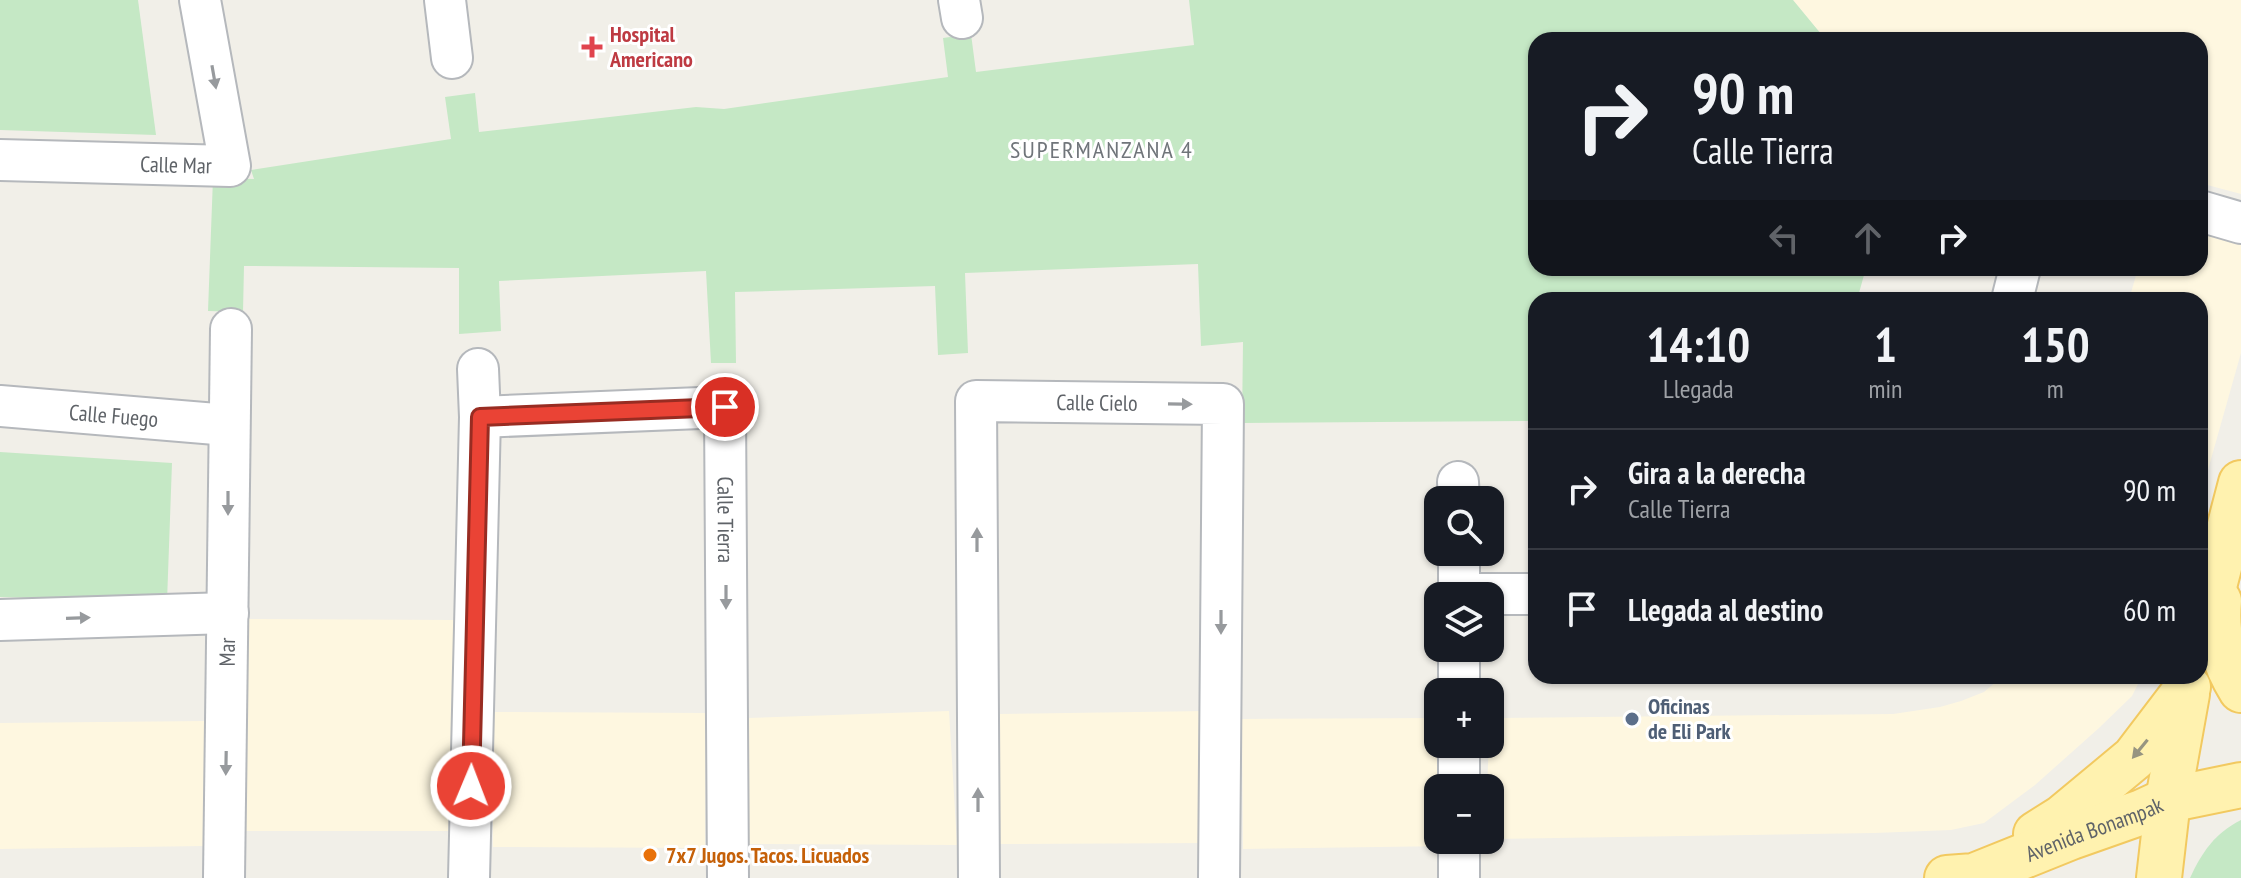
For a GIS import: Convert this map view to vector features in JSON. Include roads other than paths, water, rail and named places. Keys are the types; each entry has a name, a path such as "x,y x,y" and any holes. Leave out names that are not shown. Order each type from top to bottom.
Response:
{"main road":[{"path":"2208,609 2241,483"},
{"path":"2223,551 2218,631 2225,661 2241,690"},
{"path":"1961,877 2063,817 2134,758 2188,684"},
{"path":"2159,878 2168,800 2189,684"},
{"path":"2159,878 2190,832 2240,785"},
{"name":"Avenida Bonampak","path":"1961,877 2168,800 2240,785"}],"street":[{"name":"Calle Mar","path":"0,160 230,166 200,0"},
{"path":"445,0 452,58"},
{"path":"2208,213 2241,223"},
{"path":"228,425 231,329"},
{"path":"469,878 480,417 478,369"},
{"name":"Calle Cielo","path":"979,878 976,401 1223,404 1219,878"},
{"name":"Calle Fuego","path":"0,406 228,425"},
{"name":"Calle Tierra","path":"480,417 725,407 728,878"},
{"name":"Mar","path":"224,878 228,425"},
{"path":"1504,594 1528,594"},
{"path":"0,620 228,613"},
{"path":"1459,854 1459,878"}],"place":[{"name":"Hospital Americano","path":"592,47"},
{"name":"Oficinas de Eli Park","path":"1632,719"},
{"name":"7x7 Jugos. Tacos. Licuados","path":"650,855"}],"district":[{"name":"SUPERMANZANA 4","path":"1102,149"}]}
